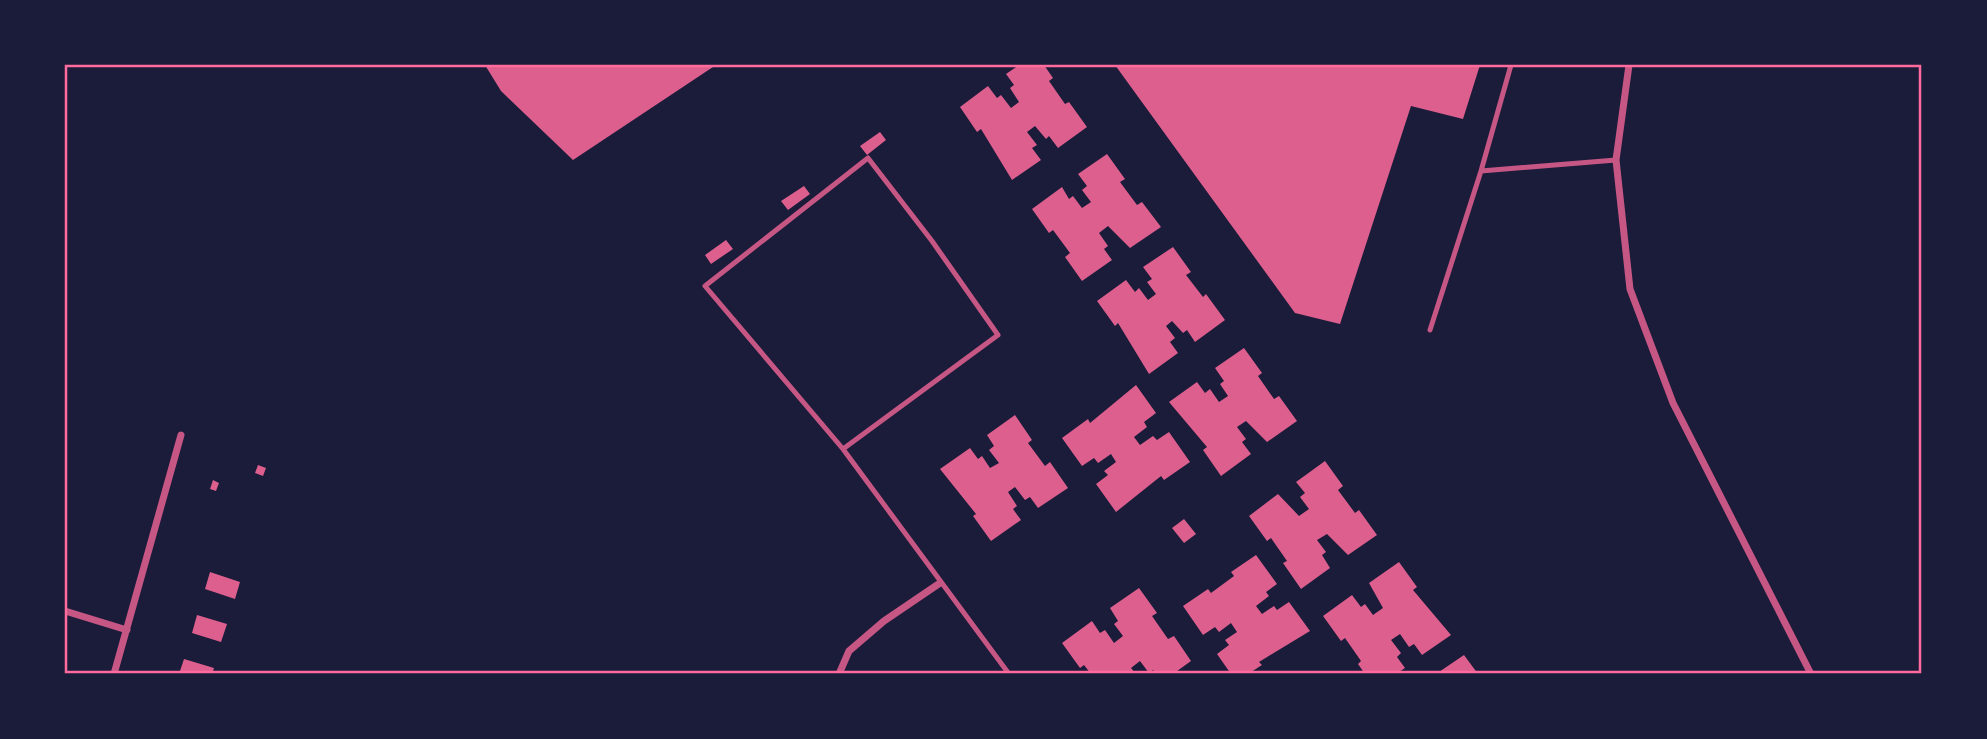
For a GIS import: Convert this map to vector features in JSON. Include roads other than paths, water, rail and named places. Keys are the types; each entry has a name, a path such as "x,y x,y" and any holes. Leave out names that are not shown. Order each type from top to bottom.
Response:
{"street":[{"path":"1629,65 1616,160 1630,289 1673,403 1811,674"},
{"path":"114,674 181,435"},
{"path":"839,674 849,651 884,621 940,583"},
{"path":"65,611 127,630"}],"lane":[{"path":"1430,330 1481,171 1511,65"},
{"path":"843,449 998,335 932,241 868,158 705,286 843,449 1009,674"},
{"path":"1481,171 1616,160"}]}
